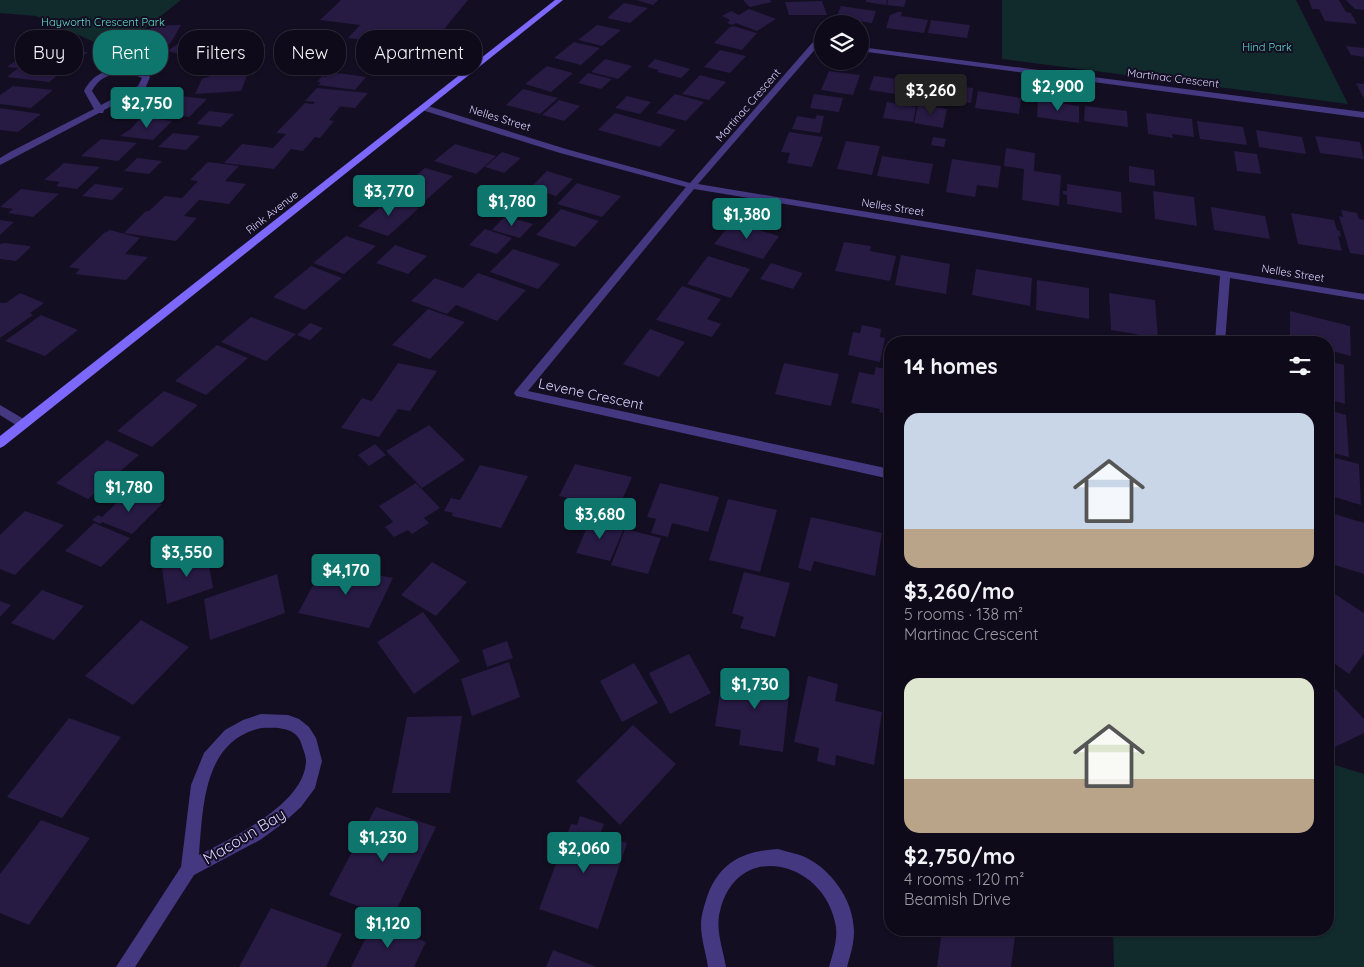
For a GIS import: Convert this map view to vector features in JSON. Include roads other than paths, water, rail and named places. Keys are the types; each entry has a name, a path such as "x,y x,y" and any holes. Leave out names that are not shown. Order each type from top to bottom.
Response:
{"street":[{"name":"Rink Avenue","path":"0,443 559,0"},
{"name":"Martinac Crescent","path":"692,186 814,46"},
{"name":"Martinac Crescent","path":"869,50 1364,115"},
{"path":"0,162 100,111 142,87 146,78 137,71 119,71 93,81 88,91 100,111"},
{"name":"Nelles Street","path":"425,108 563,151 692,186 1364,297"},
{"path":"0,152 13,154"},
{"name":"Levene Crescent","path":"692,186 520,393 884,473"},
{"path":"1220,336 1225,274"},
{"path":"0,409 23,424"},
{"name":"Macoun Bay","path":"125,967 188,869 200,779 207,760 220,743 237,730 257,722 266,721 276,720 293,724 306,734 313,748 314,766 308,785 295,804 278,818 188,869"},
{"path":"717,967 709,932 711,910 719,889 732,872 748,861 768,856 788,858 808,866 824,880 836,899 844,922 844,945 838,967"}],"park label":[{"name":"Hayworth Crescent Park","path":"103,22"},
{"name":"Hind Park","path":"1267,47"}]}
